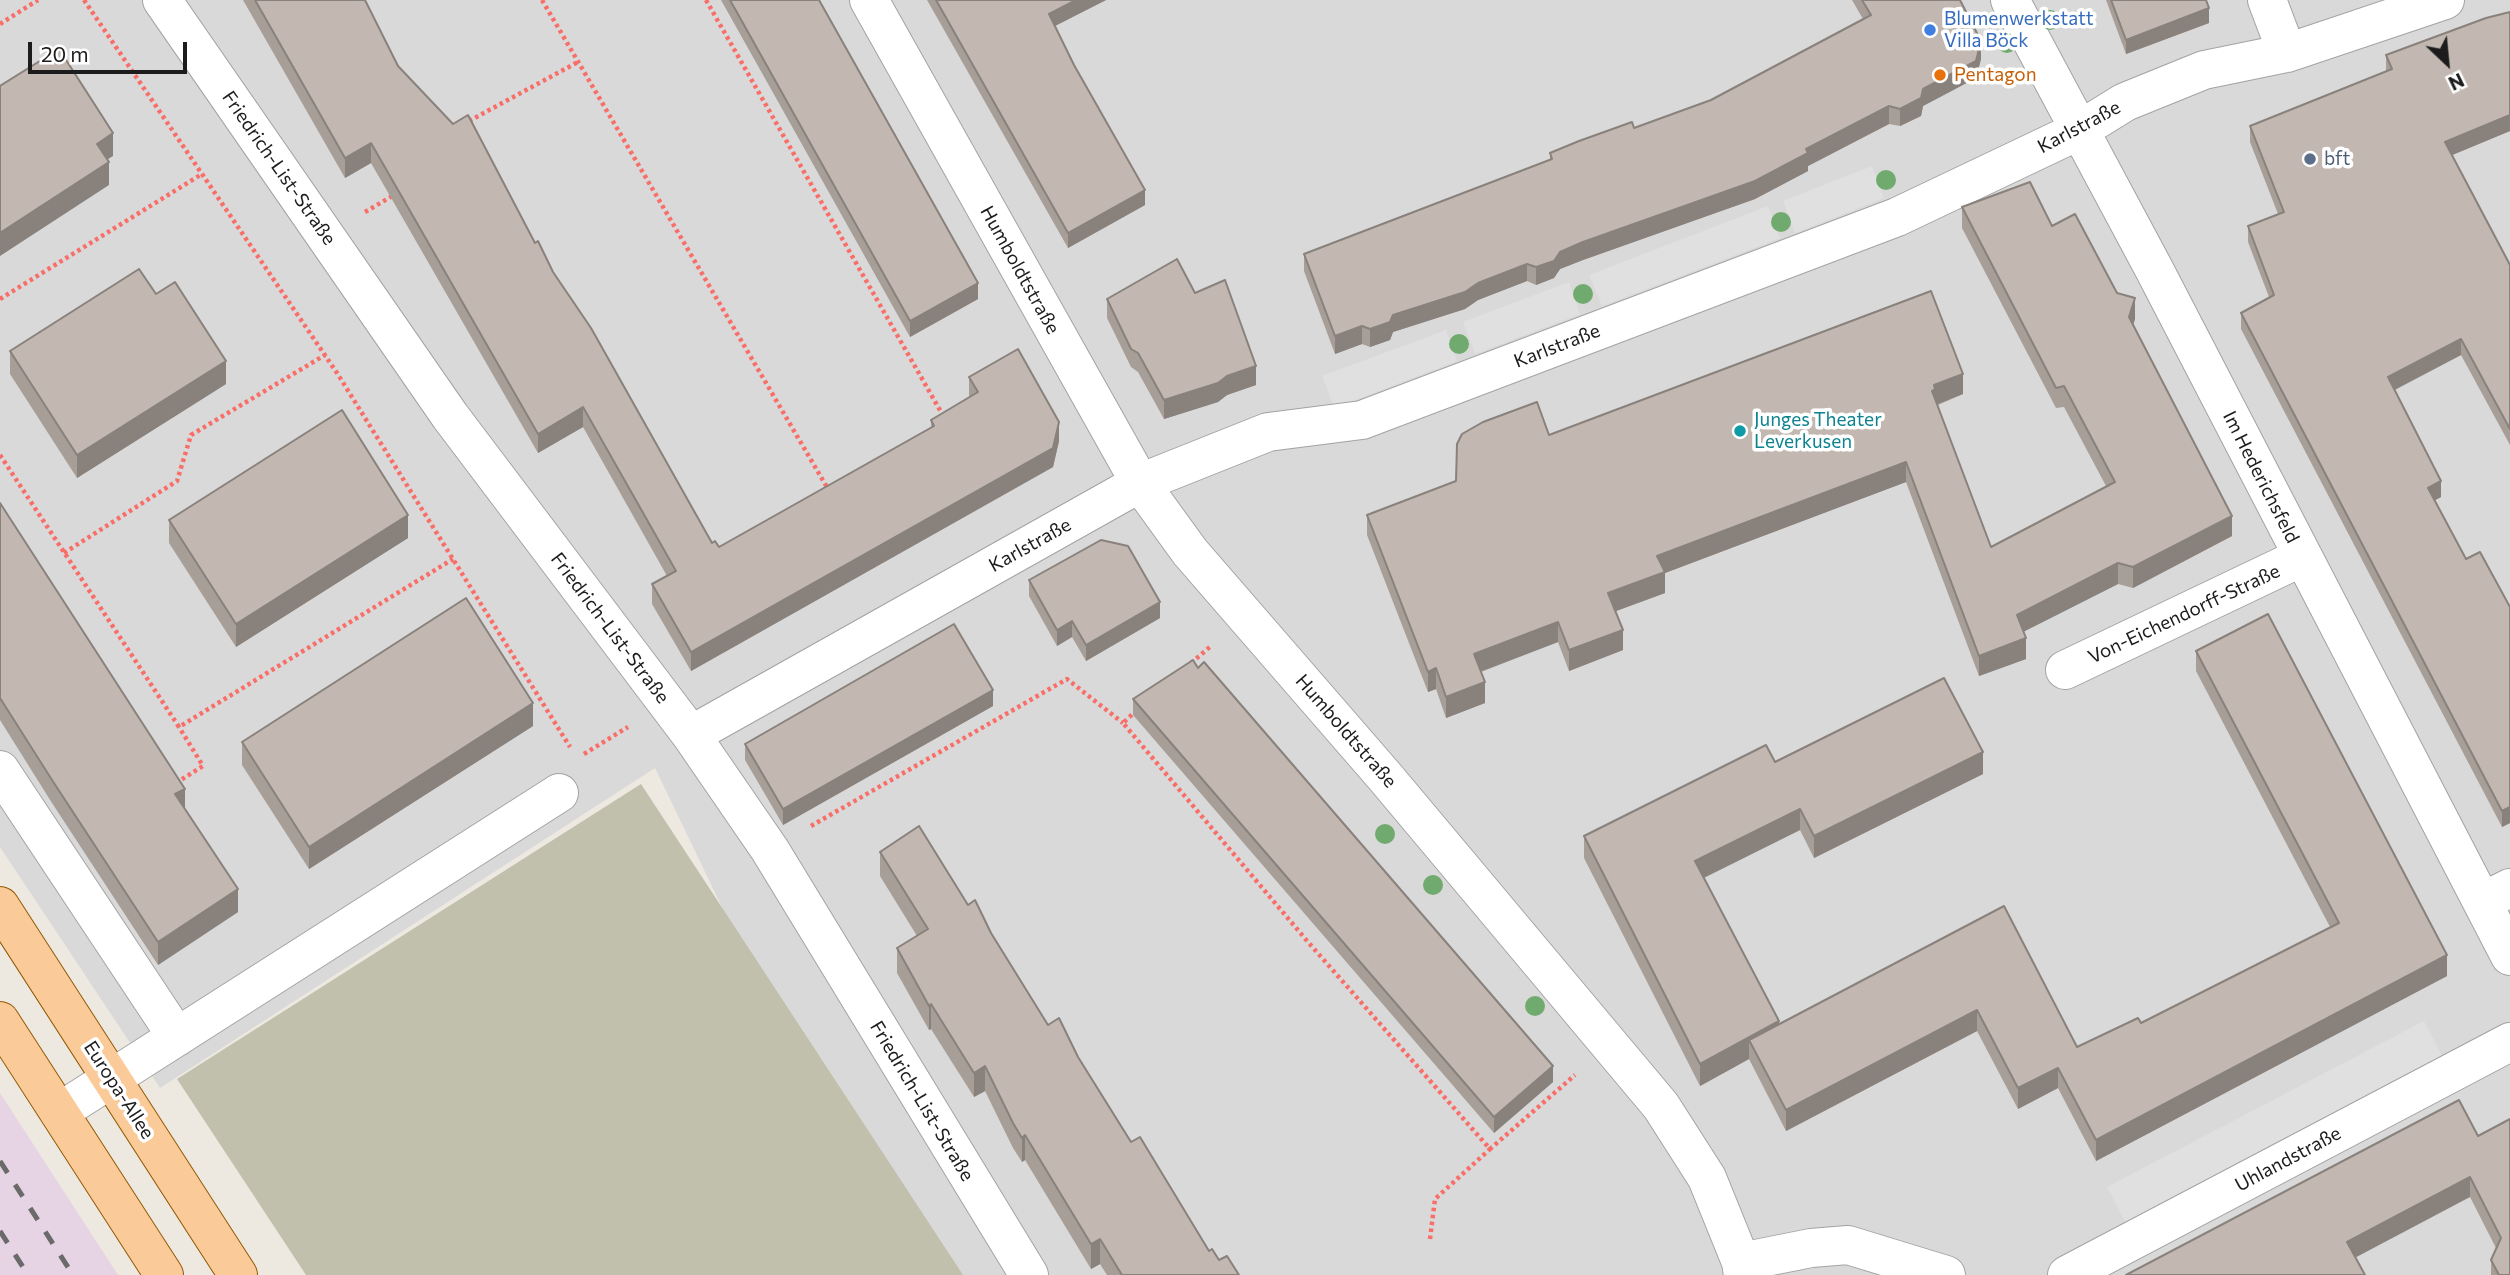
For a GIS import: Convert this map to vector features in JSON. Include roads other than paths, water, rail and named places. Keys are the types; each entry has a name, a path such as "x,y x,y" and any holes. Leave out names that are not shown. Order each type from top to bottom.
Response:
{"main road":[{"name":"Europa-Allee","path":"0,906 238,1275"},
{"path":"0,1021 163,1275"}],"street":[{"name":"Friedrich-List-Straße","path":"162,0 450,416 691,735 770,850 1029,1275"},
{"name":"Humboldtstraße","path":"869,0 1140,483 1190,552 1661,1106 1707,1178 1742,1268 1811,1248 1848,1245 1946,1275"},
{"name":"Im Hederichsfeld","path":"2010,0 2154,269 2302,557 2496,895 2510,956"},
{"path":"2267,0 2287,53"},
{"name":"Karlstraße","path":"691,735 1140,483 1268,432 1362,420 1897,217 2078,131 2125,102 2204,70 2287,53 2445,0"},
{"name":"Von-Eichendorff-Straße","path":"2065,670 2302,557"},
{"path":"0,770 177,1037"},
{"path":"59,1112 559,793"},
{"name":"Uhlandstraße","path":"2067,1275 2510,1042"}],"railway":[{"path":"0,1161 73,1275"},
{"path":"0,1231 28,1275"}],"place":[{"name":"Blumenwerkstatt Villa Böck","path":"1930,30"},
{"name":"Pentagon","path":"1940,75"},
{"name":"bft","path":"2310,159"},
{"name":"Junges Theater Leverkusen","path":"1740,431"}]}
